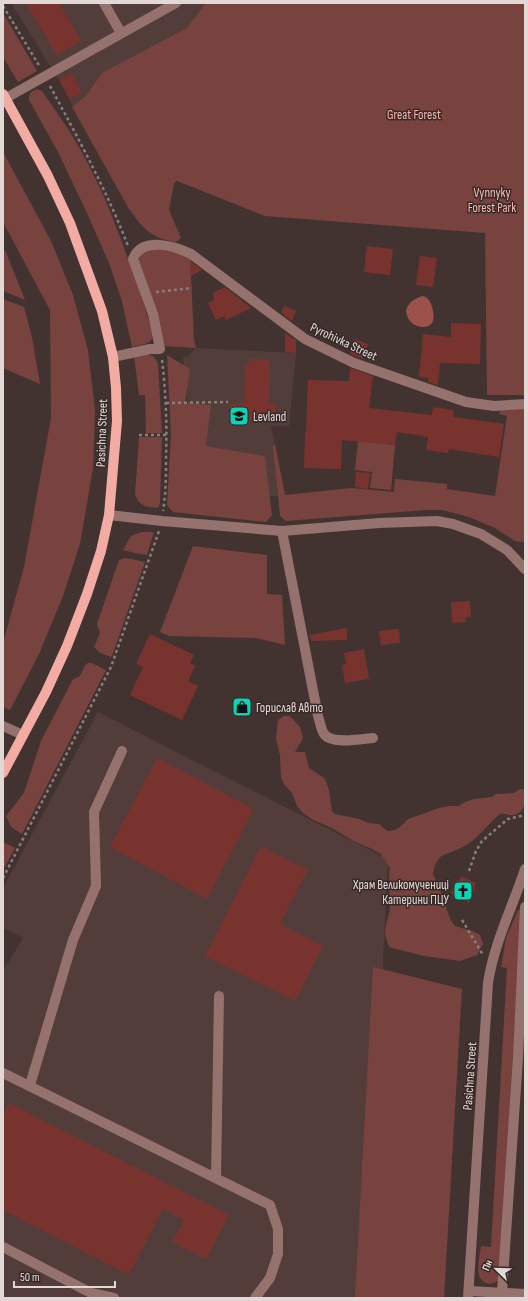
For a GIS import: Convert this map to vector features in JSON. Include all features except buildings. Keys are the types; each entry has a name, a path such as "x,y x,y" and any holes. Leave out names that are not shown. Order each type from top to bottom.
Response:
{"main road":[{"name":"Pasichna Street","path":"3,773 46,692 66,646 98,558 109,515 117,421 116,388 112,357 102,311 70,223 48,176 4,96"}],"street":[{"path":"104,3 121,33"},
{"path":"4,96 45,76 176,3"},
{"name":"Pyrohivka Street","path":"133,259 135,254 146,246 168,246 181,249 191,254 305,339 354,363 466,402 494,406 525,404"},
{"path":"112,357 150,349 160,349 153,314 133,259"},
{"path":"109,515 282,531 378,523 437,521 453,524 481,534 507,550 523,563"},
{"path":"282,531 318,716 324,734 329,739 338,740 373,738"},
{"path":"3,726 23,735"},
{"path":"30,1085 73,940 96,886 94,812 122,751"},
{"name":"Pasichna Street","path":"468,1294 488,982 490,968 505,922 525,869"},
{"path":"502,1292 522,1058 525,907"},
{"path":"216,1178 219,996"},
{"path":"3,1072 270,1205 278,1229 278,1254 270,1278 255,1298"},
{"path":"3,1246 91,1293 114,1298"},
{"path":"468,1294 502,1292 525,1294"}],"path":[{"path":"3,6 45,76 84,148 116,214 133,259"},
{"path":"146,293 192,288"},
{"path":"3,878 111,667 157,538 162,521 166,481 166,389 160,349"},
{"path":"166,403 228,402"},
{"path":"139,435 166,435"},
{"path":"469,870 476,850 482,841 508,819 525,815"},
{"path":"462,920 490,968"}],"shaded area":[{"path":"11,3 276,3 78,116 59,80"},
{"path":"422,296 426,297 429,301 434,314 432,323 424,327 412,323 406,312 411,302"},
{"name":"Levland","path":"196,348 296,353 289,426 271,426 285,496 189,496 188,406 183,357 188,356"},
{"path":"98,712 388,859 383,962 381,1298 8,1298 3,1296 3,971 23,938 3,928 3,888"}],"green space":[{"name":"Great Forest","path":"206,3 525,3 525,395 487,395 485,233 265,216 177,181 174,183 169,210 181,238 176,242 160,238 148,232 139,222 129,209 72,107 86,96 102,73 187,28"},
{"path":"3,13 37,71 18,82 3,57"},
{"path":"37,89 42,91 76,142 107,204 134,274 148,316 152,331 152,339 145,344 132,347 122,301 109,263 57,150 29,100 31,92"},
{"path":"3,152 51,241 73,295 88,350 95,410 93,468 80,544 63,596 39,654 10,710 3,707 3,643 24,567 51,418 50,310 3,222"},
{"path":"151,248 190,254 194,340 196,348 162,346 138,262 142,253"},
{"path":"5,250 25,300 3,291 3,257"},
{"path":"3,299 24,307 32,337 40,384 3,368"},
{"path":"146,354 154,357 158,364 162,433 146,433 145,395 139,395 134,356"},
{"path":"167,355 190,369 185,403 211,405 206,446 265,456 272,515 266,522 173,512 167,505 171,435"},
{"path":"501,407 525,409 525,541 515,541 495,528 469,517 442,510 286,521 280,516 273,447 275,444 285,495 351,488 394,492 395,479 447,484 447,489 495,496 507,416 499,414"},
{"path":"139,437 162,437 160,503 158,508 144,506 139,502 135,495"},
{"path":"358,441 395,445 391,490 370,488 372,472 355,470"},
{"path":"141,532 154,532 147,555 123,550 131,536"},
{"path":"193,546 267,555 267,594 282,595 285,645 256,638 169,636 160,632"},
{"path":"126,558 145,562 112,656 110,657 99,652 94,647 100,633 97,624 119,560"},
{"path":"92,663 106,670 22,834 11,827 6,816 24,793 41,741 73,679 80,676 85,665"},
{"path":"284,716 290,716 300,727 303,738 295,752 305,752 309,768 325,779 329,790 332,811 335,814 359,819 369,823 379,824 388,831 395,830 400,827 408,819 439,808 459,806 474,799 492,797 496,794 514,793 520,789 525,790 524,806 520,812 511,815 500,814 472,841 465,846 440,857 435,865 433,874 450,919 455,926 480,935 483,944 477,955 460,961 424,956 389,947 385,934 390,909 390,868 381,854 355,842 332,828 313,820 303,813 297,806 292,793 284,784 281,777 280,755 276,739 278,720"},
{"path":"3,842 15,848 3,870"},
{"path":"518,910 521,910 504,1247 501,1279 494,1283 488,1284 482,1280 478,1272 478,1266 481,1246 491,1247 507,968 501,967 506,938"},
{"path":"373,967 462,989 444,1298 355,1298"}],"place":[{"name":"Levland","path":"239,416"},
{"name":"Горислав Авто","path":"242,707"},
{"name":"Храм Великомучениці Катерини ПЦУ","path":"463,891"}],"park label":[{"name":"Vynnyky Forest Park","path":"492,200"}]}
